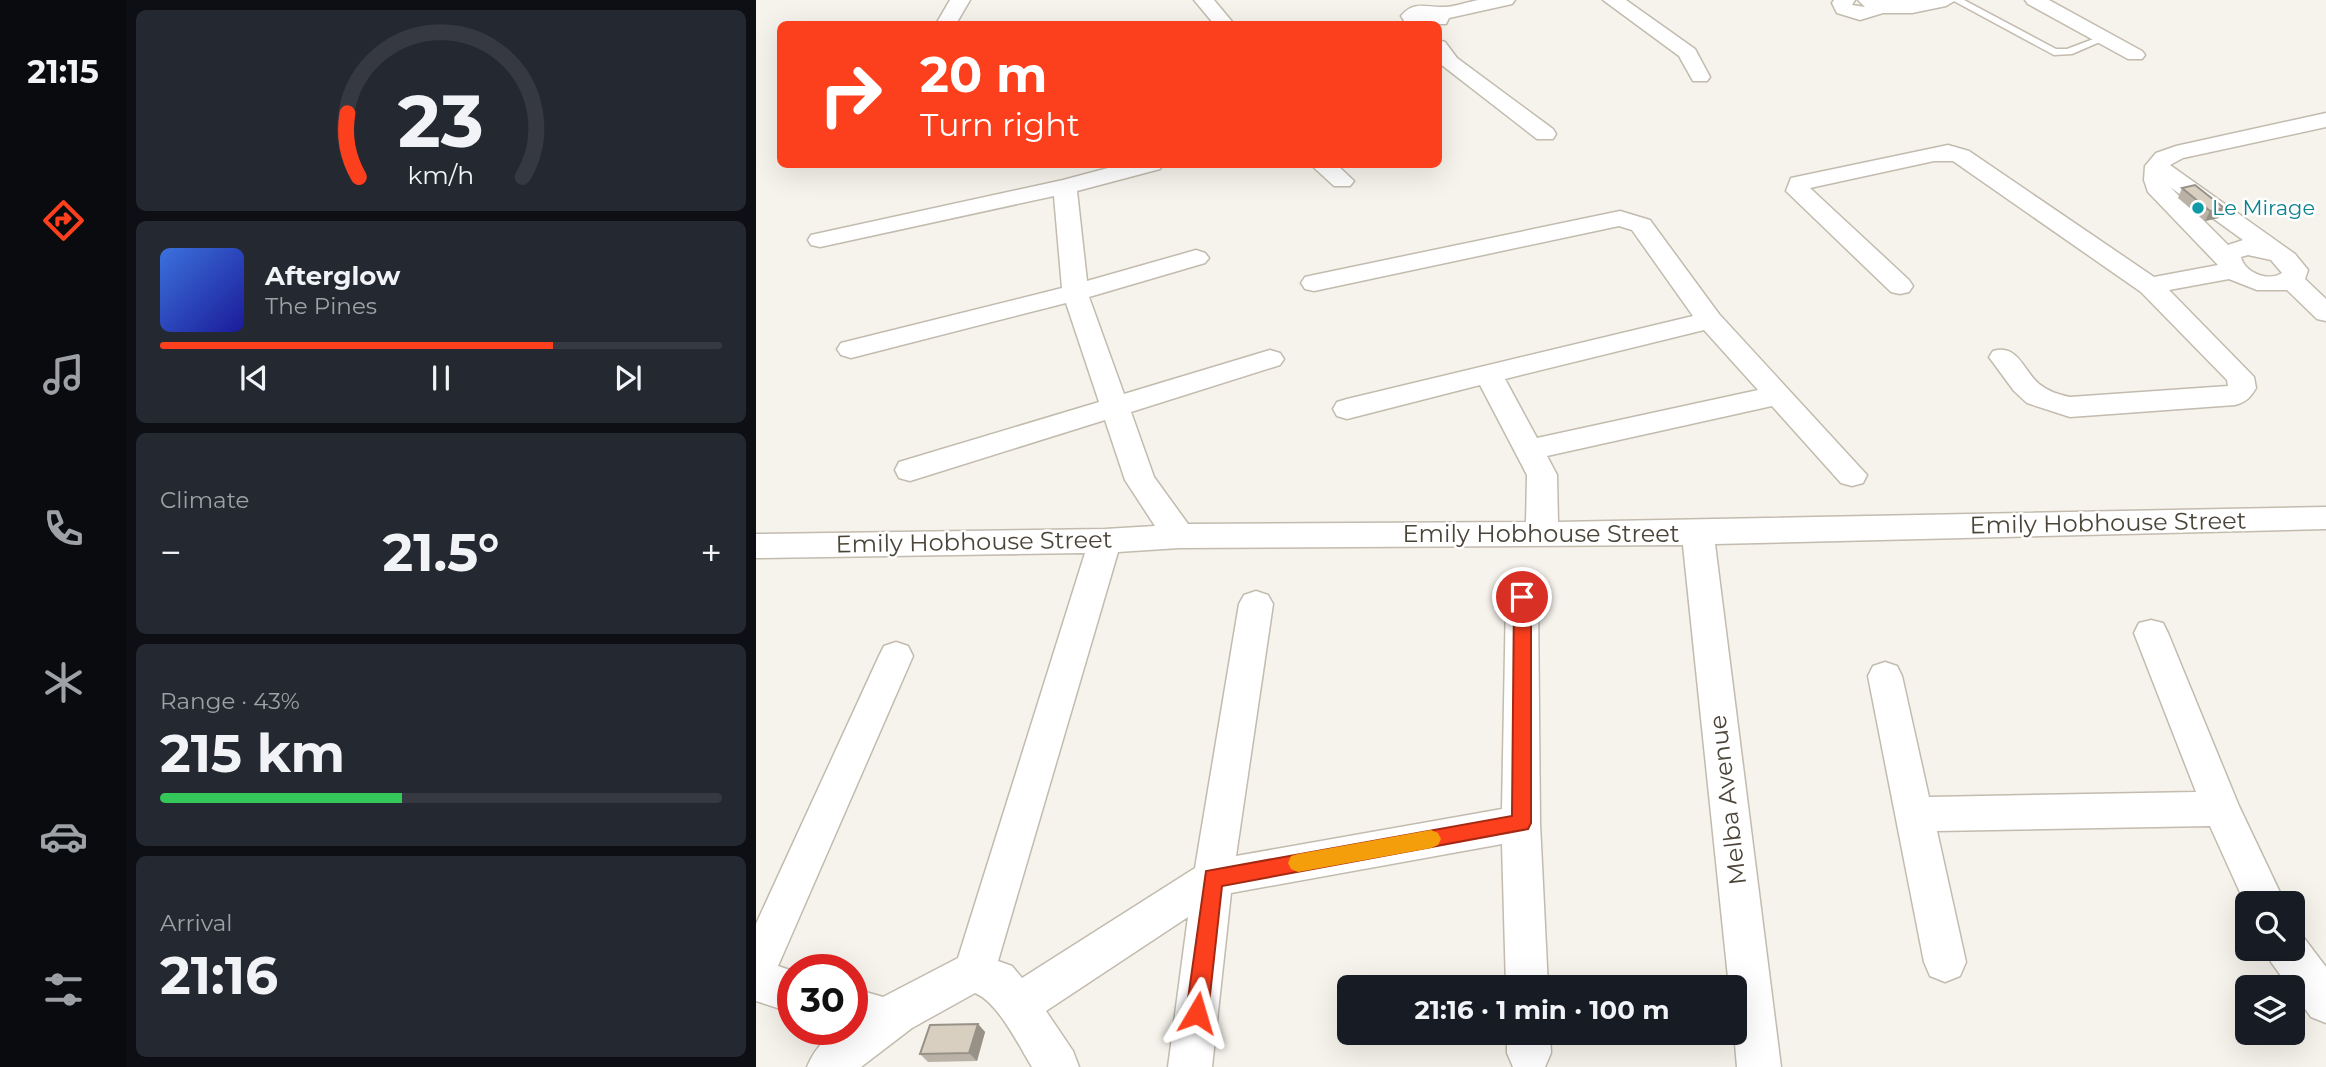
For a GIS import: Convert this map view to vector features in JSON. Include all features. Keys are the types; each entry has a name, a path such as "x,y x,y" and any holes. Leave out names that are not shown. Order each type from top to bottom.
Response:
{"street":[{"path":"948,21 960,0"},
{"path":"1203,0 1221,21"},
{"path":"1403,21 1505,0"},
{"path":"1613,0 1688,53 1700,77"},
{"path":"1819,0 1845,4 1860,14 1871,12 1872,4 1912,7 1946,0"},
{"path":"2035,0 2135,55"},
{"path":"1442,52 1450,62 1545,134"},
{"path":"2156,166 2277,253 2295,270 2291,280 2285,283 2265,284 2242,276 2160,192 2156,180 2156,166 2164,158 2176,153 2326,120"},
{"path":"1899,286 1798,191 1799,183 1948,152 1961,156 2150,286 2240,377 2242,388 2235,396 2070,407 2050,404 2031,394 2003,357"},
{"path":"820,240 1065,187 1137,168"},
{"path":"1326,168 1342,181"},
{"path":"1065,187 1075,293 1140,480 1179,536"},
{"path":"1314,283 1620,218 1641,225 1710,320 1852,475"},
{"path":"2150,286 2231,264 2238,249 2246,247 2277,253"},
{"path":"852,349 1075,293 1196,258"},
{"path":"2291,280 2326,313"},
{"path":"1347,409 1710,320"},
{"path":"910,470 1115,409 1270,359"},
{"path":"1489,375 1542,475 1542,534"},
{"path":"1530,450 1779,395"},
{"name":"Emily Hobhouse Street","path":"756,546 1105,541 1179,536 1698,533 2326,518"},
{"name":"Melba Avenue","path":"1698,533 1759,1067"},
{"path":"974,972 1105,541"},
{"path":"1522,597 1521,823 1527,975"},
{"path":"1190,1067 1213,878 1256,604"},
{"path":"2151,633 2221,809 2259,891"},
{"path":"756,970 896,656"},
{"path":"1885,676 1944,962"},
{"path":"1914,814 2221,809"},
{"path":"1018,1005 1213,878 1521,823"},
{"path":"2296,961 2326,1002"},
{"path":"829,1067 870,1015 974,972 997,981 1018,1005 1057,1067"},
{"path":"756,981 777,987"}],"lane":[{"path":"1957,0 2054,52 2068,52 2104,38"}],"building":[{"path":"2195,185 2224,208 2210,211 2182,188"},
{"path":"978,1024 969,1053 920,1054 930,1025"}],"slow traffic":[{"path":"1298,863 1431,839"}],"place":[{"name":"Le Mirage","path":"2198,208"}],"route":[{"path":"1197,1013 1213,878 1521,823 1522,597"}]}
